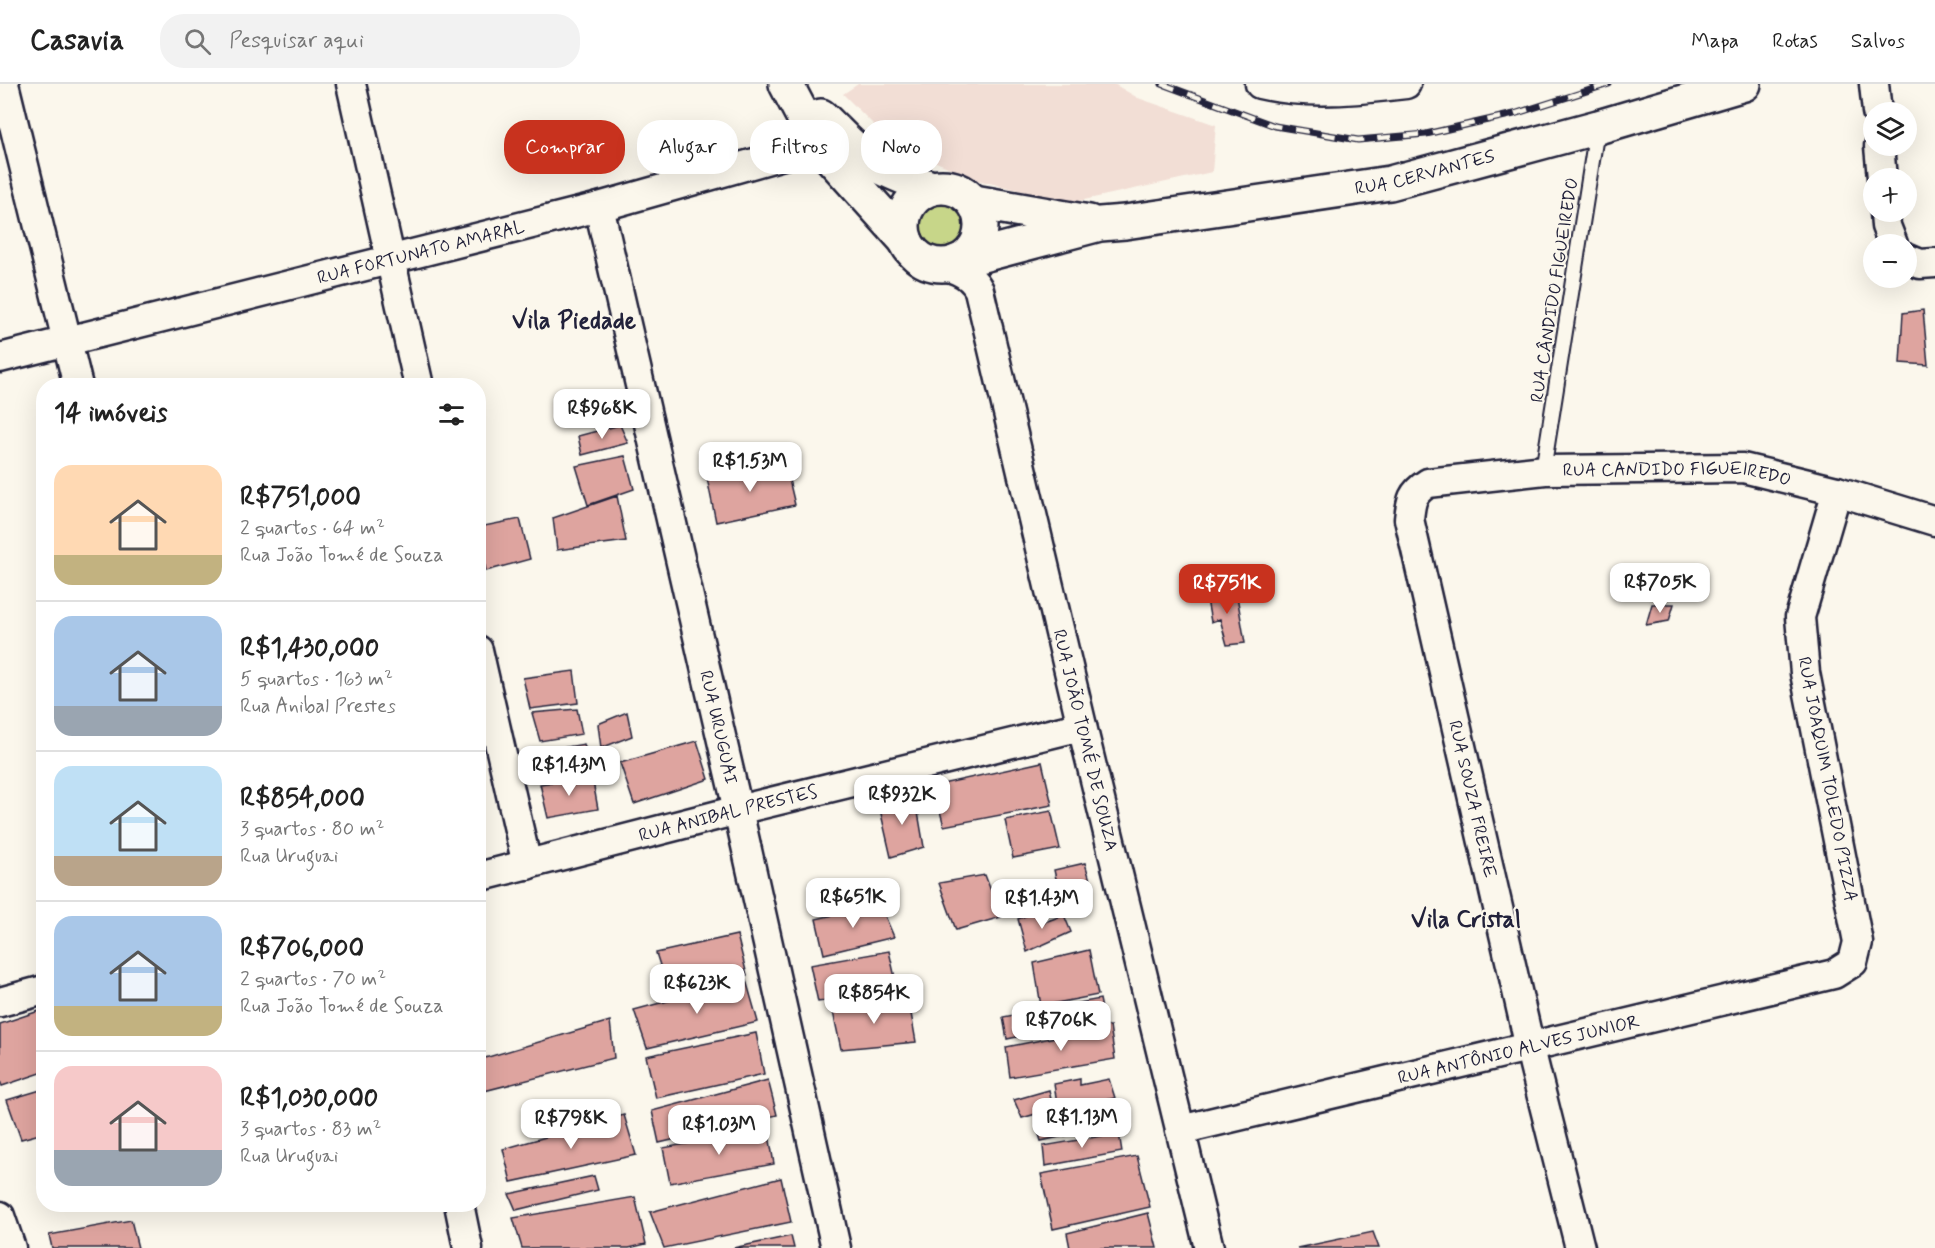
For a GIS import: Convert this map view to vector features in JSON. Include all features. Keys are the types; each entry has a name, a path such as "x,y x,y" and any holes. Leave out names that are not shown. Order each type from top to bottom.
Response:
{"street":[{"path":"4,84 76,378"},
{"path":"351,84 417,378"},
{"path":"788,84 814,120"},
{"path":"1260,84 1282,89 1406,84"},
{"name":"RUA CERVANTES","path":"943,263 1100,224 1390,183 1598,127 1744,84"},
{"path":"1874,84 1875,102"},
{"path":"849,144 870,161 931,188"},
{"name":"RUA FORTUNATO AMARAL","path":"0,358 391,261 599,207 750,164"},
{"path":"849,166 912,251 920,258 943,263 966,256 975,247 982,224 974,202 954,188 943,186 921,193 907,209 903,220 906,241"},
{"name":"RUA CERVANTES","path":"974,202 1100,224"},
{"name":"RUA URUGUAI","path":"599,207 836,1248"},
{"name":"RUA JOÃO TOMÉ DE SOUZA","path":"943,263 970,276 979,290 1209,1248"},
{"path":"1917,263 1935,263"},
{"name":"RUA CANDIDO FIGUEIREDO","path":"1416,490 1428,483 1545,470 1743,468 1837,491 1935,520"},
{"name":"RUA SOUZA FREIRE","path":"1416,490 1410,503 1409,519 1530,1046 1580,1248"},
{"name":"RUA JOAQUIM TOLEDO PIZZA","path":"1837,491 1800,616 1805,673 1858,942 1853,962"},
{"path":"486,686 526,865"},
{"name":"RUA ANIBAL PRESTES","path":"486,876 738,810 1082,726"},
{"name":"RUA ANTÔNIO ALVES JUNIOR","path":"1180,1130 1834,974 1853,962"},
{"path":"0,1002 36,992"},
{"path":"461,1212 468,1248"},
{"path":"0,1216 11,1248"}],"lane":[{"name":"RUA CÂNDIDO FIGUEIREDO","path":"1545,458 1598,127"}],"shaded area":[{"path":"858,84 1114,84 1138,98 1216,125 1212,172 1070,203 977,180 942,165 942,120 869,120 843,94"}],"green space":[{"path":"942,199 952,201 961,207 967,216 969,226 967,236 961,245 952,251 942,253 932,251 923,245 917,236 915,226 917,216 923,207 932,201"}],"building":[{"path":"1923,310 1928,365 1900,363 1903,313"},
{"path":"620,425 628,443 582,455 578,436"},
{"path":"625,456 634,489 588,505 576,466"},
{"path":"786,467 795,505 716,522 707,478"},
{"path":"617,496 626,541 557,550 553,518"},
{"path":"520,519 530,559 486,571 486,526"},
{"path":"1236,590 1245,643 1227,645 1220,619 1211,622 1206,594"},
{"path":"1652,604 1674,604 1669,621 1646,625"},
{"path":"574,671 578,703 530,709 523,678"},
{"path":"577,709 582,734 540,741 532,713"},
{"path":"627,712 632,736 601,748 598,724"},
{"path":"697,741 709,779 634,804 620,763"},
{"path":"584,744 591,770 542,779 532,753"},
{"path":"1042,762 1052,805 944,826 933,786"},
{"path":"592,776 598,809 548,818 540,784"},
{"path":"915,795 924,847 891,857 879,805"},
{"path":"1051,811 1060,849 1013,858 1005,820"},
{"path":"1085,863 1092,887 1060,896 1054,870"},
{"path":"985,875 1001,917 956,930 939,883"},
{"path":"880,904 894,937 824,954 816,919"},
{"path":"1035,912 1042,923 1064,915 1071,932 1027,952 1018,919"},
{"path":"737,935 747,975 670,996 656,953"},
{"path":"1089,950 1098,995 1041,1006 1034,963"},
{"path":"889,951 898,991 818,1002 810,965"},
{"path":"746,980 758,1022 647,1048 634,1010"},
{"path":"1100,999 1104,1019 1007,1039 1003,1017"},
{"path":"909,1002 916,1042 841,1049 832,1007"},
{"path":"36,1012 36,1075 2,1086 0,1081 0,1024"},
{"path":"610,1021 614,1058 486,1090 486,1058"},
{"path":"1110,1026 1115,1059 1010,1077 1006,1047"},
{"path":"756,1033 764,1074 656,1098 646,1056"},
{"path":"1080,1079 1080,1085 1109,1079 1115,1098 1058,1109 1054,1084"},
{"path":"768,1080 777,1115 659,1143 652,1111"},
{"path":"1049,1090 1053,1109 1022,1118 1014,1100"},
{"path":"36,1091 36,1135 21,1139 7,1100"},
{"path":"1117,1106 1123,1123 1041,1141 1036,1124"},
{"path":"624,1115 636,1155 511,1182 503,1149"},
{"path":"768,1129 774,1164 670,1183 663,1148"},
{"path":"1119,1133 1122,1152 1045,1166 1043,1146"},
{"path":"1137,1156 1150,1207 1053,1229 1041,1174"},
{"path":"594,1176 598,1190 516,1210 509,1194"},
{"path":"781,1178 791,1222 664,1248 650,1212"},
{"path":"635,1197 646,1244 629,1248 522,1248 513,1218"},
{"path":"1148,1213 1157,1248 1070,1248 1067,1233"},
{"path":"131,1220 138,1248 52,1248 49,1235"},
{"path":"1373,1232 1379,1248 1297,1248"},
{"path":"791,1236 794,1248 733,1248"}],"railway":[{"path":"1162,84 1275,126 1358,140 1426,134 1514,114 1609,84"}],"district":[{"name":"Vila Piedade","path":"574,320"},
{"name":"Vila Cristal","path":"1466,919"}]}
